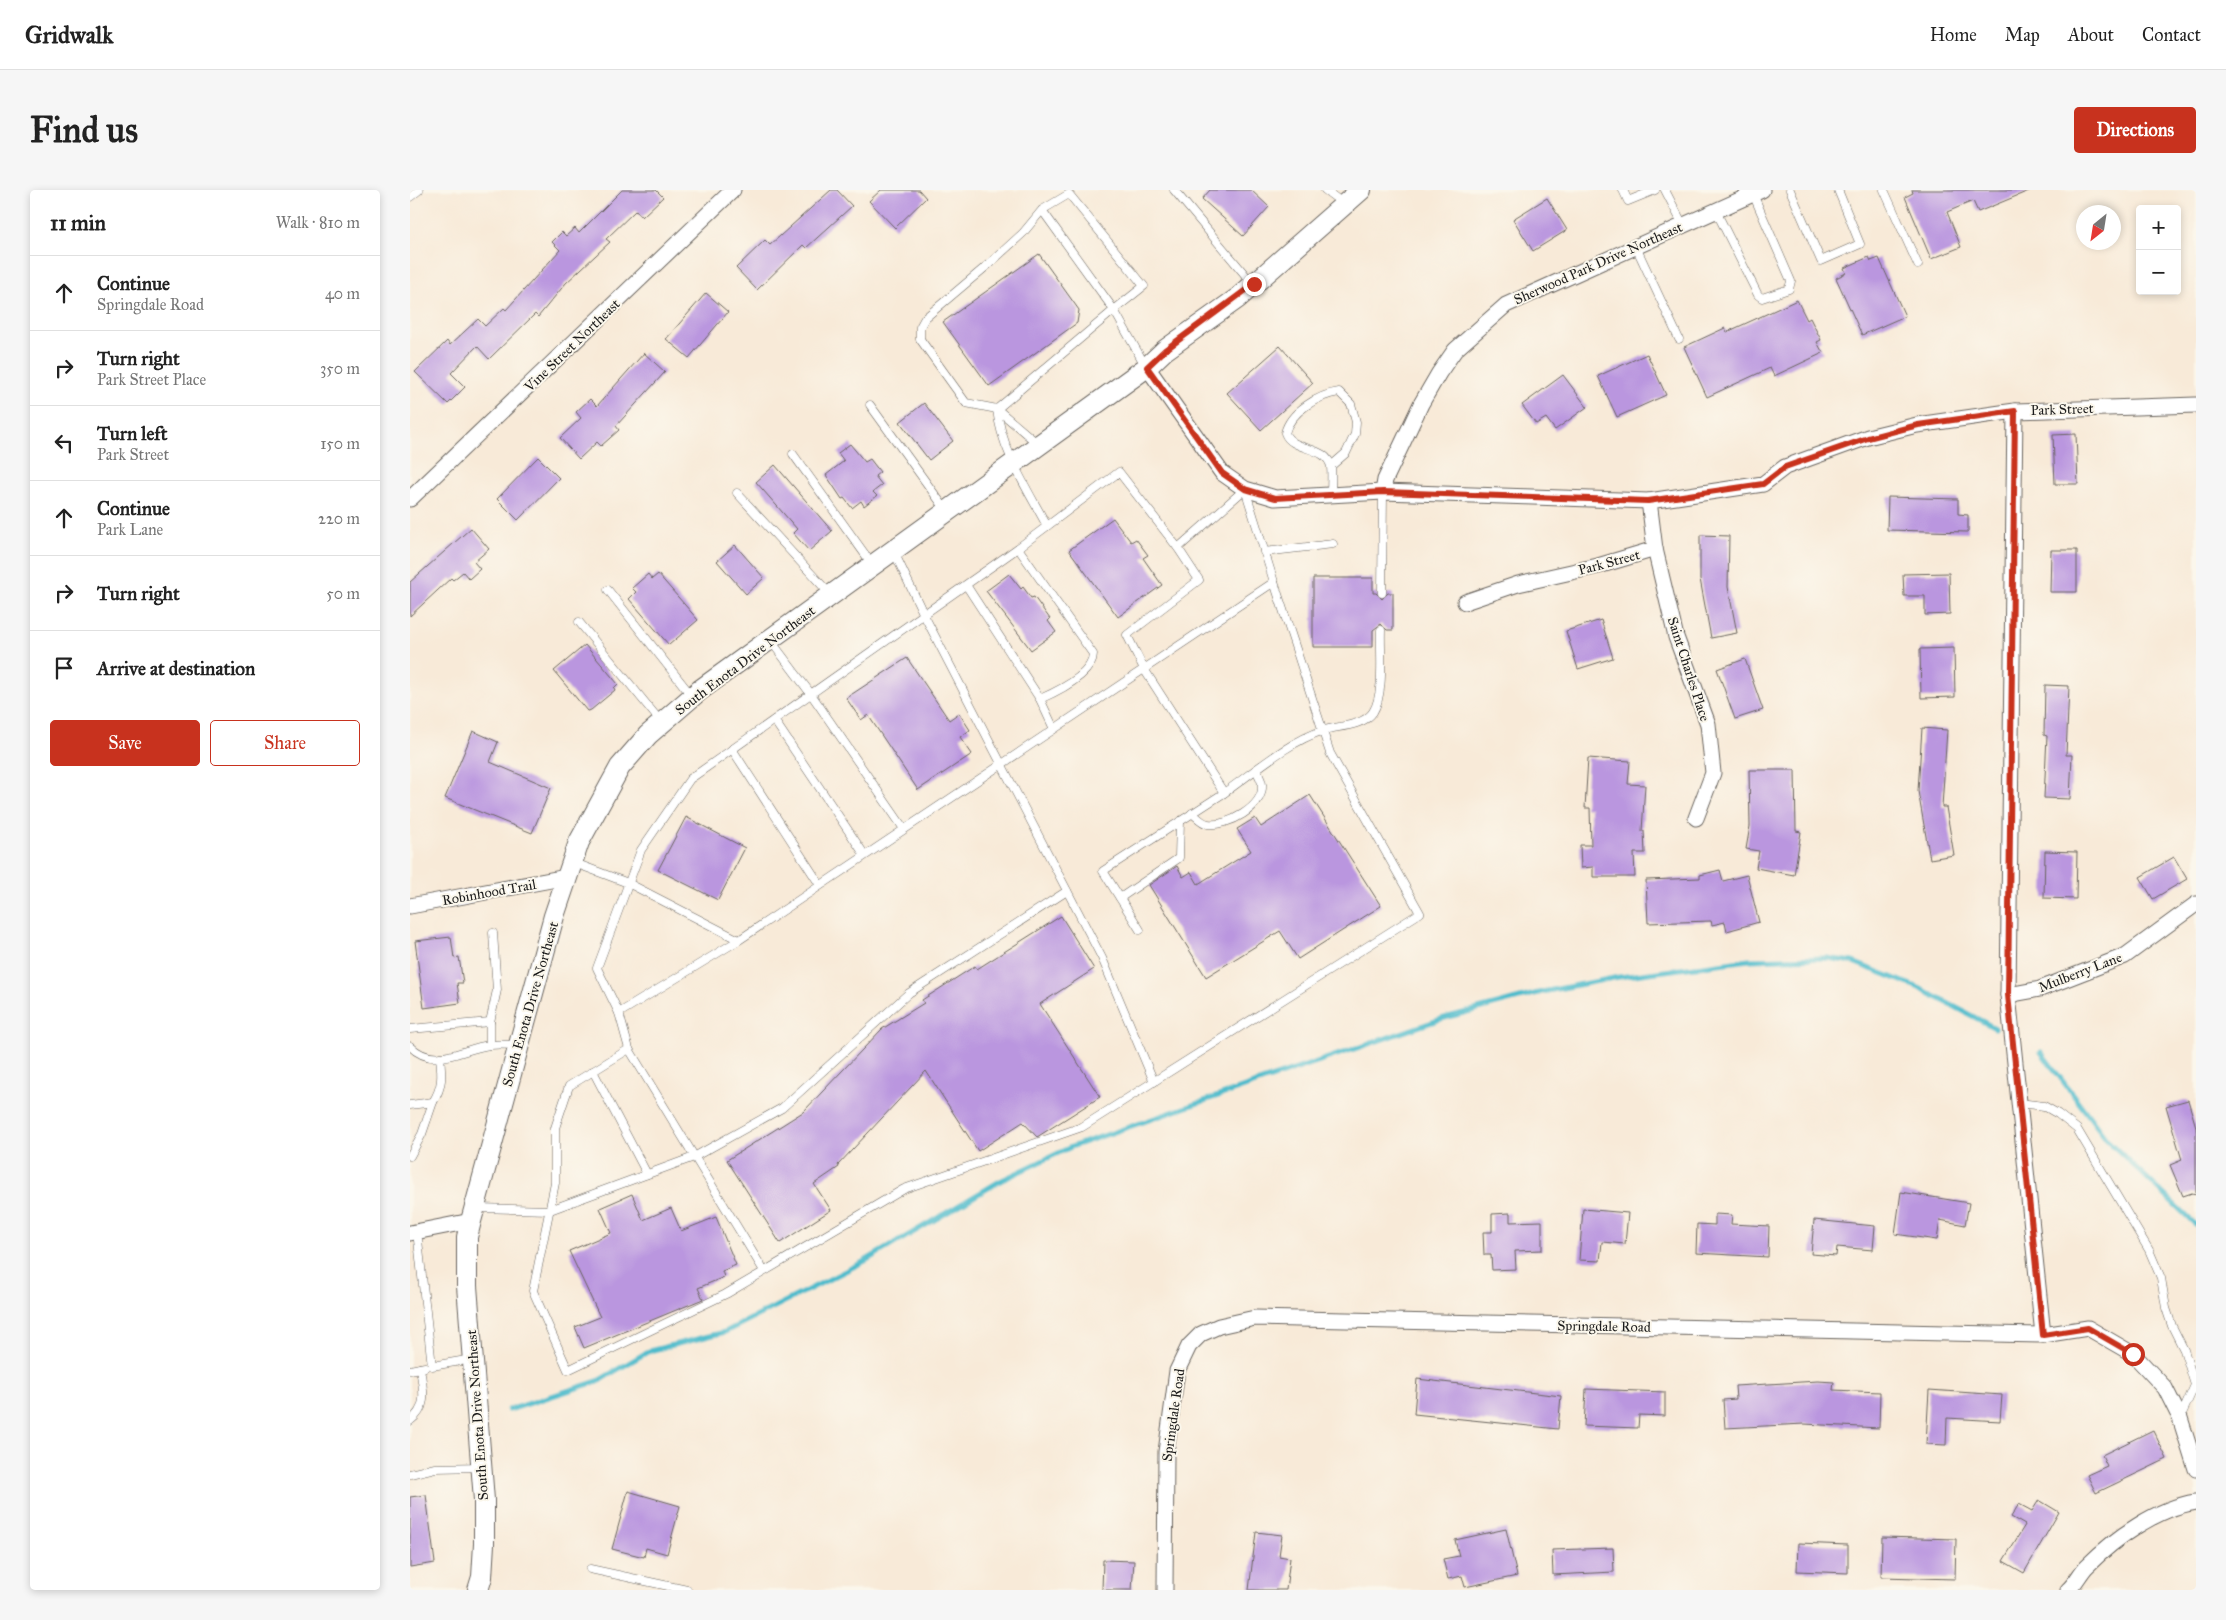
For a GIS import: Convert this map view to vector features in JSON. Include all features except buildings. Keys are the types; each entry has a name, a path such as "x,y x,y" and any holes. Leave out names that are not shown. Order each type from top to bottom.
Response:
{"main road":[{"name":"South Enota Drive Northeast","path":"478,1590 482,1576 484,1544 481,1467 468,1286 467,1238 554,916 579,842 620,767 662,723 692,697 1147,367 1165,350 1254,284 1361,190"}],"street":[{"name":"Vine Street Northeast","path":"410,499 733,190"},
{"name":"Sherwood Park Drive Northeast","path":"1383,492 1386,480 1421,404 1455,350 1506,305 1758,192"},
{"path":"1147,367 1222,473 1245,489 1275,498 1383,492 1648,501"},
{"name":"Park Street","path":"1466,602 1518,584 1598,566 1655,549 1648,501 1763,484 1785,467 1868,438 1918,425 2015,411 2196,405"},
{"path":"2015,411 2008,995 2043,1335"},
{"name":"Saint Charles Place","path":"1655,549 1676,637 1708,724 1713,773 1696,818"},
{"name":"Robinhood Trail","path":"410,906 570,870"},
{"name":"Mulberry Lane","path":"2008,995 2040,989 2125,956 2196,904"},
{"path":"414,1232 473,1215"},
{"name":"Springdale Road","path":"1165,1590 1166,1452 1177,1371 1189,1346 1201,1334 1219,1326 1255,1318 2043,1335 2088,1328 2133,1354 2165,1388 2180,1418 2196,1469"},
{"path":"2068,1590 2086,1567 2125,1533 2182,1504 2196,1502"}],"lane":[{"path":"410,197 419,190"},
{"path":"1174,190 1254,284"},
{"path":"1325,190 1344,204"},
{"path":"1623,190 1628,201 1655,190"},
{"path":"1665,190 1683,225"},
{"path":"1790,190 1821,261 1860,244 1838,190"},
{"path":"1884,190 1918,265"},
{"path":"1716,211 1758,295 1762,298 1767,298 1789,289 1791,281 1758,192"},
{"path":"997,409 1144,286 1069,194 1042,210 1023,233 925,318 920,327 920,339 966,403 997,409 1039,445"},
{"path":"1042,210 1114,310 1147,367"},
{"path":"1636,247 1679,338"},
{"path":"1331,466 1346,454 1355,434 1356,422 1351,404 1338,392 1326,394 1293,417 1287,425 1285,434 1292,442 1327,458 1331,466 1331,495"},
{"path":"870,405 948,512"},
{"path":"997,409 998,425 1014,463 1047,526"},
{"path":"793,454 873,566"},
{"path":"764,1272 629,1049 619,1013 596,968 641,850 690,779 1018,548 1119,472 1178,548 1199,580 1127,635 1144,669 1224,793"},
{"path":"629,1049 569,1086 555,1128 555,1183 533,1291 568,1370 726,1294 904,1189 1082,1127 1420,913 1330,753 1245,489 1178,548"},
{"path":"1382,593 1383,492"},
{"path":"737,493 831,596"},
{"path":"1264,552 1333,544"},
{"path":"1018,548 1093,654 1088,669 1066,686 1040,699"},
{"path":"894,551 924,614 1102,958 1154,1082"},
{"path":"619,1013 739,940 864,854 1274,582"},
{"path":"966,585 1040,699 1054,729"},
{"path":"608,590 692,697"},
{"path":"579,622 662,723"},
{"path":"1140,930 1103,871 1224,793 1300,741 1323,731 1364,720 1372,713 1379,697 1381,630"},
{"path":"769,640 811,694 904,828"},
{"path":"774,720 864,854"},
{"path":"732,749 820,885"},
{"path":"1192,813 1206,824 1223,824 1238,817 1258,799 1262,785 1256,770"},
{"path":"1120,898 1179,858 1180,821"},
{"path":"570,870 628,883 739,940"},
{"path":"473,1215 550,1210 694,1157 782,1108 909,993 1067,891"},
{"path":"490,1045 490,1022 497,990 493,933"},
{"path":"410,1029 490,1022"},
{"path":"410,1046 418,1054 432,1058 490,1045 518,1046"},
{"path":"410,1156 422,1134 433,1102 440,1090 443,1078 440,1057"},
{"path":"593,1071 648,1174"},
{"path":"410,1105 433,1102"},
{"path":"2019,1103 2044,1106 2077,1129 2149,1250 2161,1278 2166,1308 2195,1385 2180,1418"},
{"path":"414,1232 432,1366"},
{"path":"410,1370 473,1359"},
{"path":"410,1421 420,1412 424,1402 420,1368"},
{"path":"410,1474 435,1468 481,1467"},
{"path":"590,1569 687,1590"}],"waterway":[{"path":"509,1410 598,1381 649,1351 725,1332 865,1261 1000,1181 1071,1147 1441,1019 1542,992 1619,977 1749,960 1827,958 1853,962 1919,988 1995,1028"},
{"path":"2041,1052 2107,1140 2196,1225"}],"route":[{"path":"1254,284 1238,298 1165,350 1147,367 1222,473 1245,489 1275,498 1383,492 1648,501 1763,484 1785,467 1868,438 1918,425 2015,411 2008,995 2043,1335 2088,1328 2133,1354"}]}
